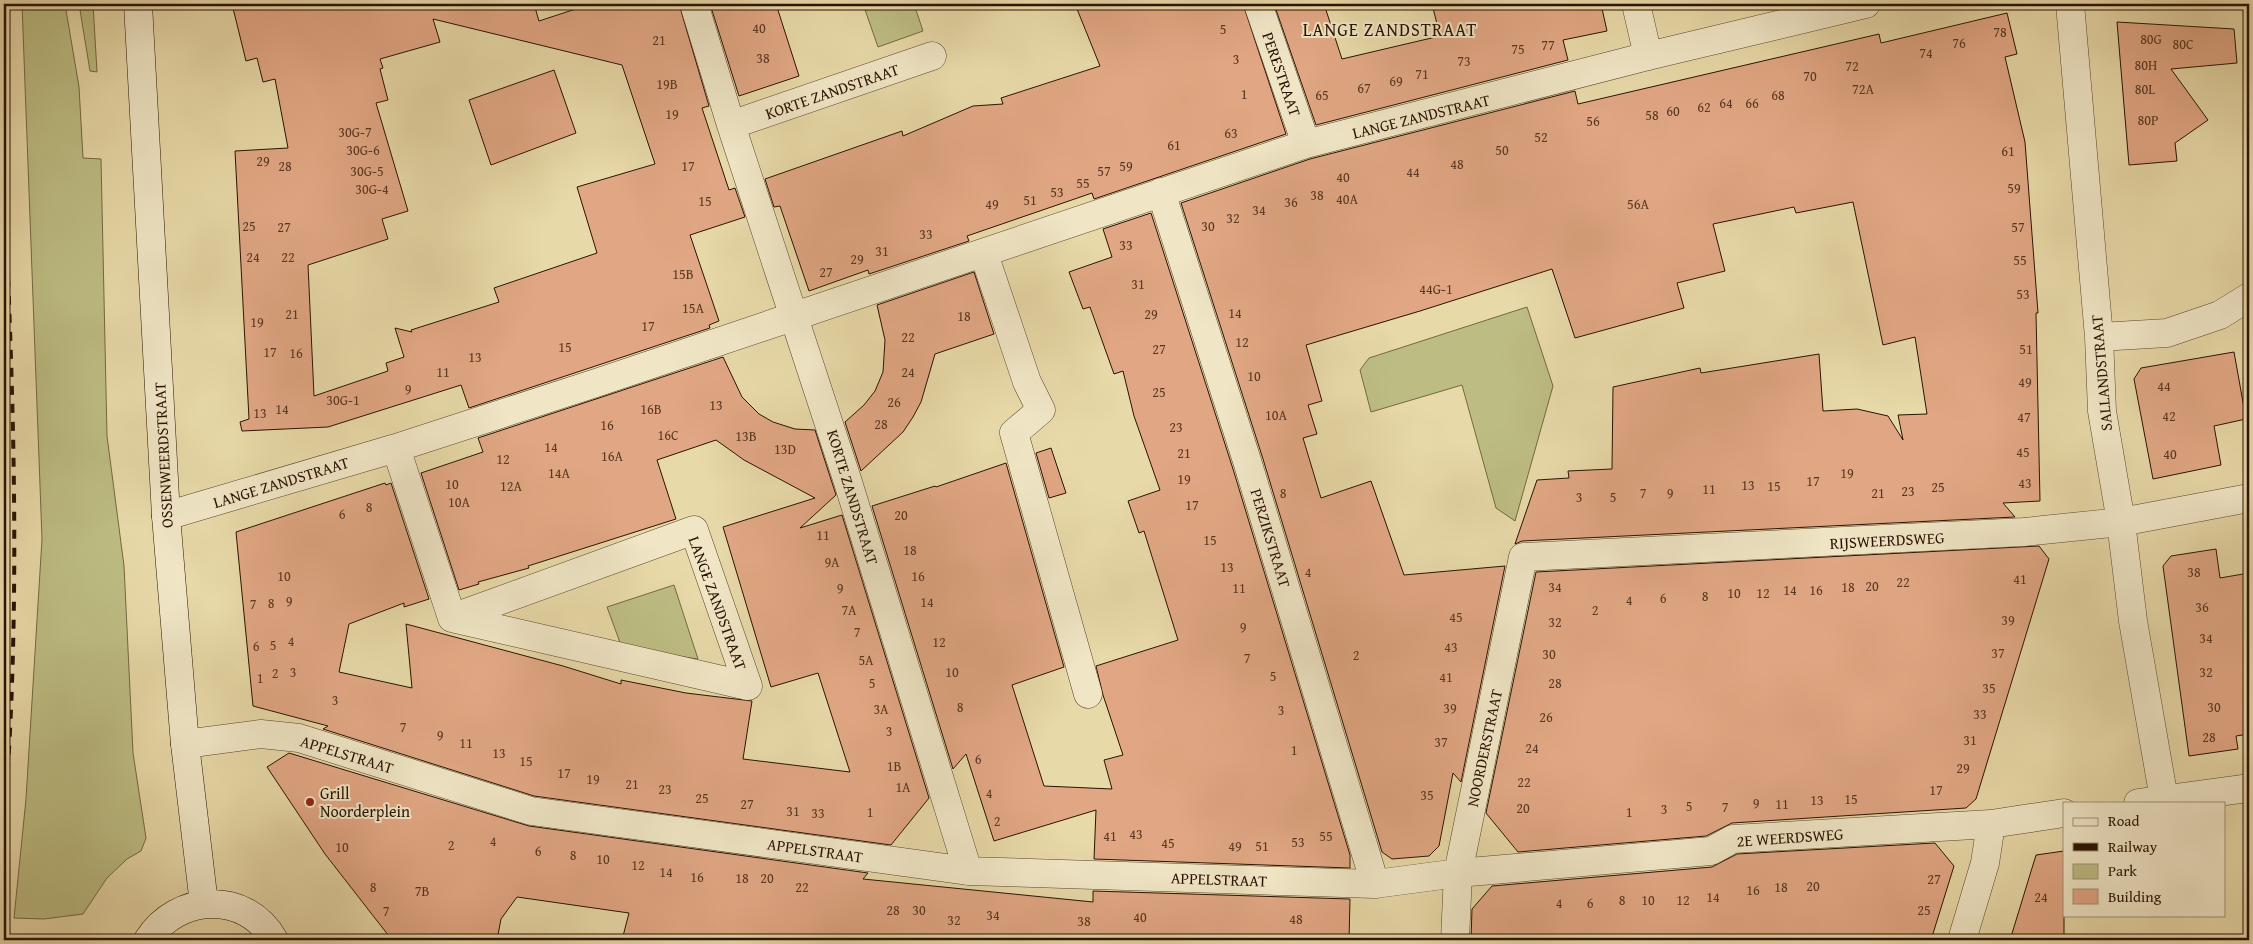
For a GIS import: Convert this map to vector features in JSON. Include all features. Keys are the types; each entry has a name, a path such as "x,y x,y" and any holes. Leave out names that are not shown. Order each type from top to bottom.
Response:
{"street":[{"name":"OSSENWEERDSTRAAT","path":"138,4 166,516 185,744 204,904"},
{"name":"KORTE ZANDSTRAAT","path":"694,4 731,125 795,318 968,871"},
{"name":"PERESTRAAT","path":"1258,4 1306,144"},
{"path":"1636,4 1648,56"},
{"name":"LANGE ZANDSTRAAT","path":"166,516 396,448 795,318 1306,144 1648,56 1866,4"},
{"name":"SALLANDSTRAAT","path":"2070,4 2099,337 2102,411 2121,522 2151,801"},
{"name":"KORTE ZANDSTRAAT","path":"731,125 932,56"},
{"name":"PERZIKSTRAAT","path":"1161,192 1248,464 1375,884"},
{"path":"984,254 1027,382 1041,410 1014,433 1088,694"},
{"path":"2099,337 2167,333 2220,315 2249,297"},
{"path":"396,448 452,618"},
{"name":"RIJSWEERDSWEG","path":"1523,557 2024,532 2121,522 2249,498"},
{"name":"LANGE ZANDSTRAAT","path":"694,530 748,686 538,638 452,618 694,530"},
{"name":"NOORDERSTRAAT","path":"1455,940 1458,873 1523,557"},
{"name":"APPELSTRAAT","path":"185,744 261,734 299,738 531,811 968,871 1375,884 1458,873"},
{"path":"2151,801 2249,788"},
{"name":"2E WEERDSWEG","path":"1458,873 1711,851 1733,839 1991,824 2063,814"},
{"path":"1962,940 1985,863 1991,824"},
{"path":"148,940 166,919 191,907 204,904 234,907 248,914 260,923 274,940"}],"green space":[{"path":"22,4 65,4 79,87 83,158 101,159 107,436 124,566 133,753 146,838 141,851 127,859 107,878 83,914 44,919 14,918 26,799 42,539"},
{"path":"79,4 93,4 97,72 90,71"},
{"path":"863,4 914,4 923,31 878,47"},
{"path":"1527,307 1553,386 1515,521 1496,508 1462,385 1371,412 1360,370 1369,358"},
{"path":"674,585 698,659 622,648 607,607"}],"building":[{"path":"232,4 534,4 539,21 591,4 679,4 709,106 702,108 729,190 735,188 745,217 690,235 719,321 709,325 710,328 469,408 461,385 328,427 242,431 240,422 249,419 235,151 288,148 275,79 263,82 257,58 246,61","holes":["433,19 622,65 655,164 577,187 597,253 494,288 499,302 411,330 412,332 395,328 404,357 386,363 388,371 314,396 308,265 388,239 382,219 408,211 376,103 388,100 380,69 383,68 380,59 440,42"]},
{"path":"710,4 776,4 799,76 739,96"},
{"path":"1075,4 1243,4 1286,134 1094,199 1092,193 967,236 969,241 869,274 868,270 809,291 780,206 774,207 765,179 902,131 903,136 973,106 1003,104 1001,98 1100,66"},
{"path":"1274,4 1324,4 1342,59 1440,36 1432,4 1601,4 1607,31 1563,40 1568,60 1316,125"},
{"path":"2007,13 2017,54 2005,57 2025,142 2038,313 2036,313 2040,501 2003,503 2015,517 1522,541 1515,544 1537,480 1569,478 1568,471 1612,469 1613,387 1700,368 1701,373 1819,354 1823,411 1857,409 1888,416 1903,440 1898,415 1927,414 1915,337 1883,345 1853,202 1796,213 1794,207 1713,224 1725,271 1677,283 1684,308 1575,338 1552,269 1306,345 1322,401 1308,405 1317,434 1303,438 1321,498 1371,481 1404,575 1505,566 1461,782 1453,773 1439,846 1429,856 1392,859 1382,852 1263,459 1181,203 1310,159 1575,91 1578,104 1879,34 1881,43"},
{"path":"2117,22 2234,29 2237,63 2171,69 2208,120 2175,143 2177,161 2129,165"},
{"path":"554,70 576,133 491,165 469,100"},
{"path":"1151,213 1233,469 1350,855 1350,868 1094,859 1096,810 994,841 966,754 953,769 872,506 1006,463 1064,667 1012,685 1044,786 1112,789 1104,760 1123,755 1103,695 1096,666 1178,640 1144,531 1139,533 1128,501 1160,490 1134,416 1123,371 1114,374 1090,307 1083,309 1069,272 1112,257 1103,229"},
{"path":"974,272 994,334 935,354 921,402 913,417 903,432 861,471 845,422 864,405 875,391 883,372 885,340 877,305"},
{"path":"2234,352 2246,419 2214,426 2221,465 2153,479 2134,379 2141,368"},
{"path":"723,357 742,397 759,414 773,422 795,429 815,430 836,495 800,528 842,515 929,798 891,845 534,796 323,729 328,726 253,706 236,532 385,483 386,485 391,483 429,599 404,607 404,603 349,624 339,672 412,688 406,624 563,666 621,684 621,680 686,693 752,701 743,759 850,772 818,673 771,687 723,527 815,498 744,460 716,440 657,460 676,519 528,566 529,568 478,582 479,584 459,590 421,473 483,452 478,438"},
{"path":"1051,448 1066,493 1049,498 1036,453"},
{"path":"2039,546 2049,559 1976,799 1966,808 1732,823 1706,836 1518,852 1486,813 1536,572"},
{"path":"2216,549 2220,578 2249,573 2249,734 2236,736 2238,749 2189,756 2163,566 2171,556"},
{"path":"289,753 529,826 868,873 863,879 1093,902 1093,891 1350,899 1349,940 622,940 629,913 517,897 501,919 497,940 392,940 325,854 267,767"},
{"path":"1935,843 1954,866 1931,940 1471,940 1472,909 1492,886 1712,867 1737,854"},
{"path":"2063,851 2064,940 2010,940 2036,855"}],"railway":[{"path":"4,188 11,347 14,506 13,665 4,824"}],"place":[{"name":"Grill Noorderplein","path":"310,802"}],"district":[{"name":"LANGE ZANDSTRAAT","path":"1390,29"}]}
